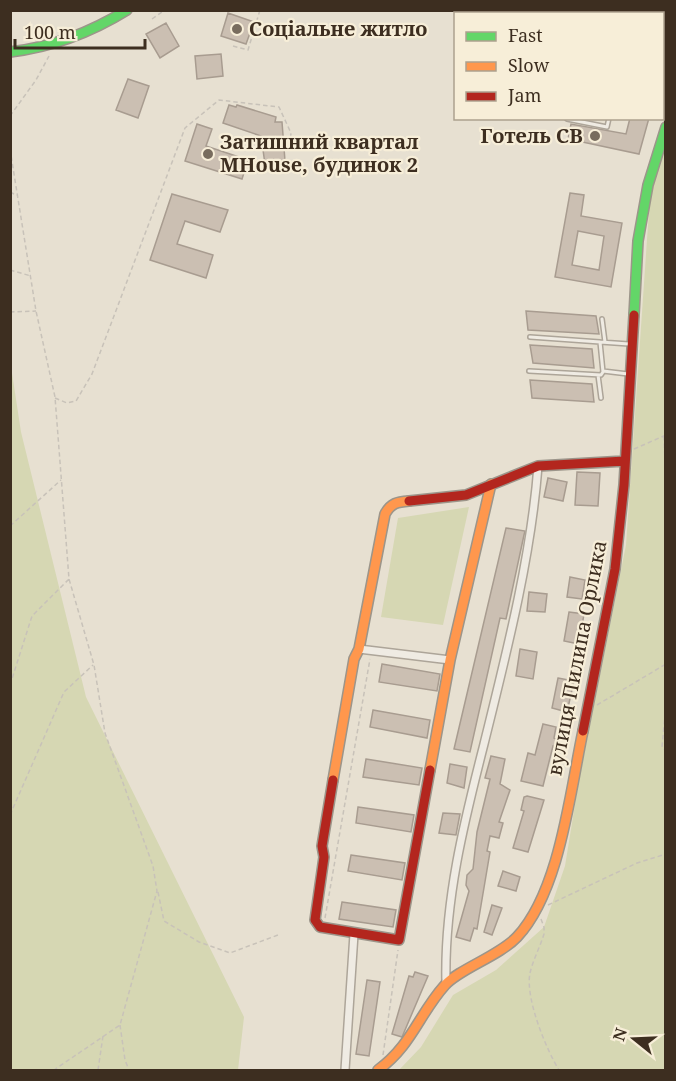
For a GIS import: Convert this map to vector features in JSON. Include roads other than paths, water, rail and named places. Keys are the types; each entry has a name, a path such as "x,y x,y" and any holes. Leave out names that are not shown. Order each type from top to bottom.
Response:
{"street":[{"path":"10,52 53,47 102,27 127,10"},
{"name":"вулиця Пилипа Орлика","path":"446,983 481,963 516,938 536,913 557,850 615,569 625,457 638,241 648,185 666,127"},
{"path":"491,484 450,660 399,940 335,933 320,927 315,922 324,857 322,846 354,659 358,649 385,514 389,506 396,502 466,495 491,484 538,466 625,457"},
{"path":"380,1070 402,1050 446,983 447,934 456,867 530,536 538,466"},
{"path":"358,649 450,660"},
{"path":"345,1071 354,934"}],"lane":[{"path":"572,120 607,127 609,120"},
{"path":"602,319 605,342"},
{"path":"530,337 631,344"},
{"path":"529,371 602,375 600,342"},
{"path":"603,371 630,374"},
{"path":"598,375 601,398"}],"place":[{"name":"Соціальне житло","path":"237,29"},
{"name":"Готель СВ","path":"595,136"},
{"name":"Затишний квартал MHouse, будинок 2","path":"208,154"}]}
